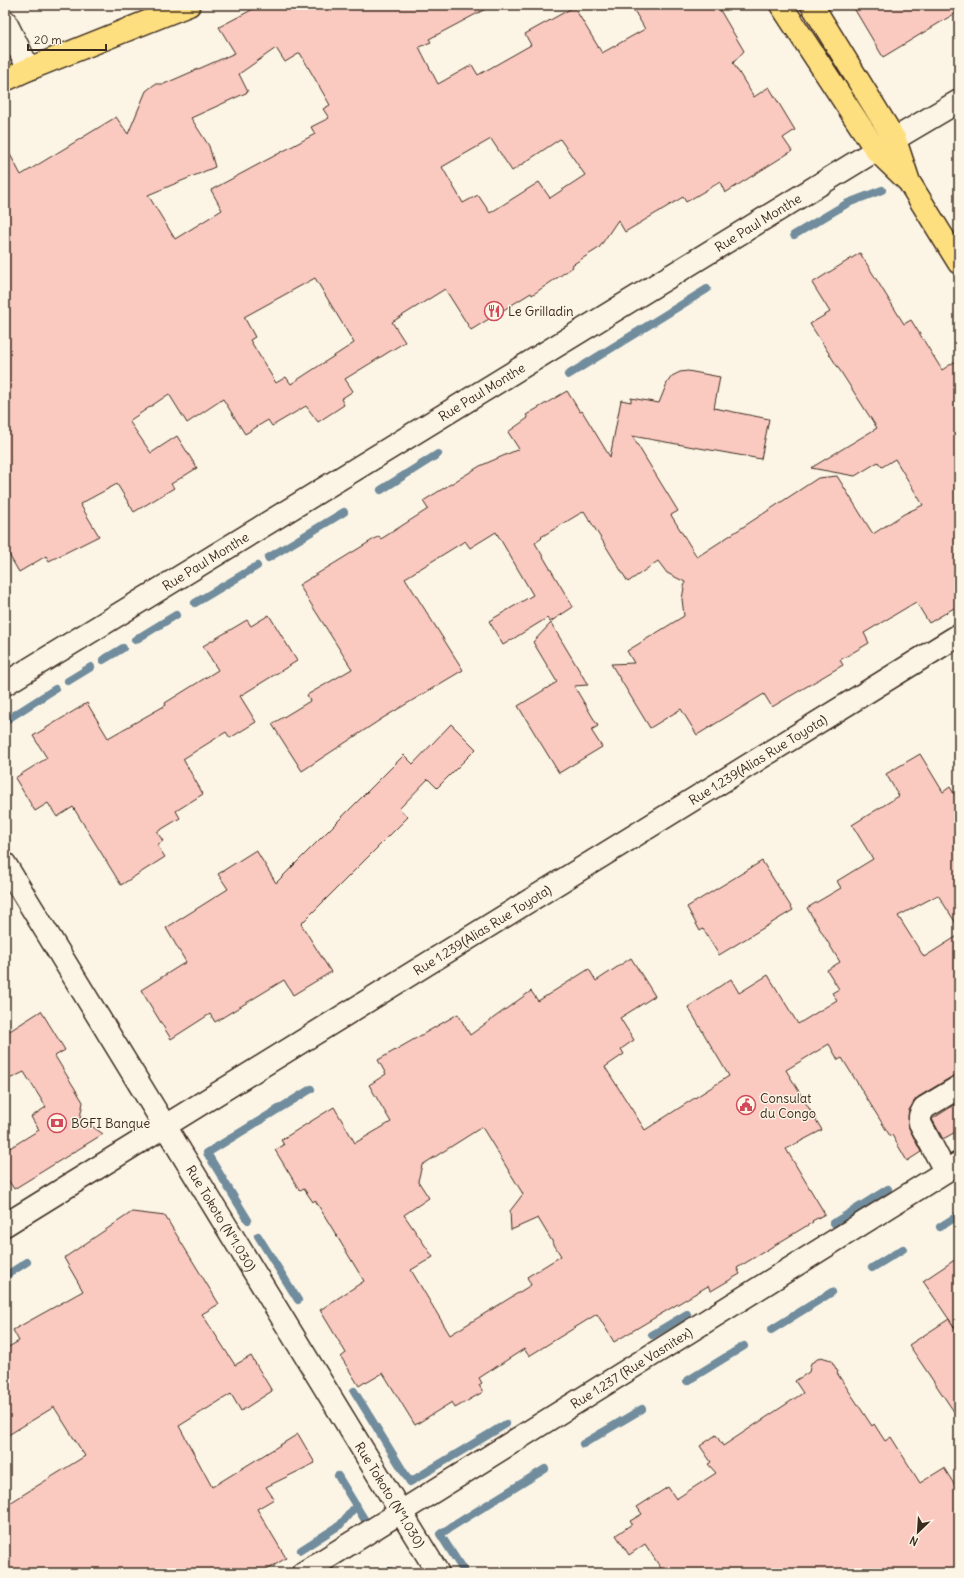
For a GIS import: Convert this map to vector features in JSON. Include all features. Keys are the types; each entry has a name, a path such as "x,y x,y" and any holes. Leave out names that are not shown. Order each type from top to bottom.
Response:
{"main road":[{"path":"5,80 189,5"},
{"path":"780,5 876,150 909,182"},
{"path":"812,5 895,140 909,182 959,263"}],"street":[{"path":"5,21 29,69"},
{"name":"Rue Paul Monthe","path":"5,684 876,150 959,101"},
{"name":"Rue 1.239(Alias Rue Toyota)","path":"5,1225 959,635"},
{"name":"Rue Tokoto (N°1.030)","path":"5,864 438,1573"},
{"path":"952,1167 920,1123 920,1116 924,1108 959,1087"},
{"name":"Rue 1.237 (Rue Vasnitex)","path":"304,1573 952,1167"}],"building":[{"path":"261,5 493,5 429,39 431,42 419,47 438,84 472,65 478,75 531,45 525,34 574,7 602,53 645,29 631,5 717,5 744,51 733,63 754,97 769,87 795,130 783,138 792,151 725,193 720,182 686,202 683,197 625,232 618,220 599,248 572,265 573,267 532,295 531,293 471,330 445,289 392,322 405,342 345,379 353,391 341,399 344,405 318,422 306,406 272,426 268,420 245,434 223,399 187,423 169,394 129,421 151,453 177,436 197,468 171,484 174,488 134,512 117,484 80,504 99,536 49,561 46,556 19,572 5,548 5,145 21,175 116,117 128,134 146,91 155,84 164,84 235,53 219,27","holes":["276,48 285,62 300,53 330,105 323,109 329,118 311,127 315,134 211,190 222,210 175,239 148,195 215,167 209,146 191,118 248,92 239,74","491,139 512,171 560,139 585,175 550,198 539,182 490,213 478,195 463,203 442,167","315,278 354,343 291,384 286,377 276,383 250,340 255,337 244,317"]},
{"path":"852,5 959,5 959,11 883,57"},
{"path":"860,253 904,324 911,320 942,370 959,359 959,605 929,623 916,602 864,633 869,643 840,660 843,665 772,707 764,694 697,735 681,709 650,728 611,664 634,663 627,651 684,616 682,599 685,582 667,573 658,561 628,582 584,511 541,537 542,538 535,543 573,607 550,622 547,618 503,645 489,621 533,595 496,532 470,548 465,541 405,578 463,670 383,718 302,771 272,724 310,701 307,695 352,669 299,585 379,536 381,539 428,509 423,501 480,466 519,449 508,432 528,418 526,415 567,391 580,412 582,411 610,457 621,400 631,402 631,398 659,403 667,383 672,376 680,372 688,371 720,377 714,408 769,419 761,459 632,436 678,511 671,515 697,557 818,478 837,476 873,534 904,514 923,505 895,459 882,467 878,462 855,476 811,468 877,428 810,324 830,312 812,283"},
{"path":"269,615 297,661 240,696 256,722 230,738 226,732 183,759 203,794 176,811 180,818 157,832 163,841 157,845 165,857 121,885 73,807 57,817 48,803 35,811 15,778 47,758 33,736 87,703 108,738 166,705 165,703 218,670 203,646 247,620 251,626"},
{"path":"551,623 588,685 574,686 598,726 591,730 602,747 559,773 518,706 557,682 533,642"},
{"path":"451,724 476,749 437,788 428,779 399,809 408,817 301,924 331,972 293,995 284,980 215,1022 210,1014 171,1039 141,990 186,962 166,928 228,889 218,874 256,850 276,883 404,755 413,764"},
{"path":"920,754 943,792 950,787 959,802 959,928 938,895 898,916 924,957 959,935 959,1075 953,1076 918,1097 909,1110 909,1128 921,1152 907,1161 842,1058 838,1060 829,1044 786,1070 822,1130 786,1149 825,1214 737,1268 740,1274 711,1291 708,1286 614,1342 597,1314 529,1356 524,1349 479,1378 482,1383 479,1385 483,1392 455,1408 452,1402 415,1425 383,1373 359,1386 341,1357 346,1353 320,1310 364,1281 315,1200 313,1202 304,1189 300,1191 275,1150 284,1145 281,1140 334,1107 355,1143 391,1122 369,1085 386,1074 378,1060 458,1014 470,1035 531,991 538,1001 589,969 596,981 631,958 655,996 620,1018 634,1040 621,1049 624,1054 605,1067 645,1130 729,1076 688,1007 731,979 739,993 768,975 798,1024 837,1000 832,993 839,989 827,970 840,962 807,908 841,888 837,881 873,859 852,825 899,796 886,774","holes":["482,1127 523,1194 510,1211 511,1230 538,1218 561,1256 527,1277 531,1285 450,1335 411,1270 433,1257 404,1215 429,1198 418,1181 422,1165"]},
{"path":"762,861 793,910 719,955 703,929 700,931 687,907"},
{"path":"41,1011 65,1050 55,1056 83,1102 80,1118 103,1134 14,1189 5,1175 5,1151 39,1130 31,1117 46,1107 24,1072 5,1081 5,1034"},
{"path":"959,1102 959,1130 943,1139 932,1119"},
{"path":"132,1212 165,1216 219,1304 202,1314 235,1365 251,1356 272,1391 241,1411 231,1394 179,1426 212,1487 298,1434 315,1463 266,1487 274,1499 257,1509 286,1558 262,1573 5,1573 5,1506 85,1456 54,1407 5,1437 5,1349 19,1341 13,1330 83,1291 64,1258"},
{"path":"959,1257 959,1334 923,1281"},
{"path":"949,1319 959,1335 959,1419 909,1345"},
{"path":"821,1357 831,1360 838,1372 837,1373 872,1426 874,1424 885,1441 891,1437 920,1483 944,1468 959,1492 959,1573 664,1573 645,1544 629,1555 616,1535 632,1524 630,1521 642,1514 637,1507 668,1487 676,1499 716,1473 708,1464 711,1462 700,1446 716,1435 723,1446 803,1393 795,1381 809,1372 811,1363"}],"waterway":[{"path":"794,235 848,203 882,190"},
{"path":"568,375 707,289"},
{"path":"381,490 438,454"},
{"path":"268,558 344,512"},
{"path":"195,603 257,566"},
{"path":"135,640 176,615"},
{"path":"103,660 123,648"},
{"path":"68,681 91,667"},
{"path":"8,719 55,689"},
{"path":"248,1220 207,1153 311,1089"},
{"path":"834,1223 888,1189"},
{"path":"940,1227 959,1215"},
{"path":"258,1236 298,1300"},
{"path":"872,1268 903,1249"},
{"path":"5,1276 27,1262"},
{"path":"771,1330 832,1292"},
{"path":"652,1335 687,1314"},
{"path":"687,1381 744,1346"},
{"path":"354,1391 410,1482 506,1424"},
{"path":"583,1444 642,1409"},
{"path":"465,1573 440,1534 545,1469"},
{"path":"338,1476 366,1522"},
{"path":"301,1550 340,1525 355,1507"},
{"path":"374,1573 390,1571"}],"place":[{"name":"Le Grilladin","path":"494,311"},
{"name":"Consulat du Congo","path":"746,1105"},
{"name":"BGFI Banque","path":"57,1123"}]}
